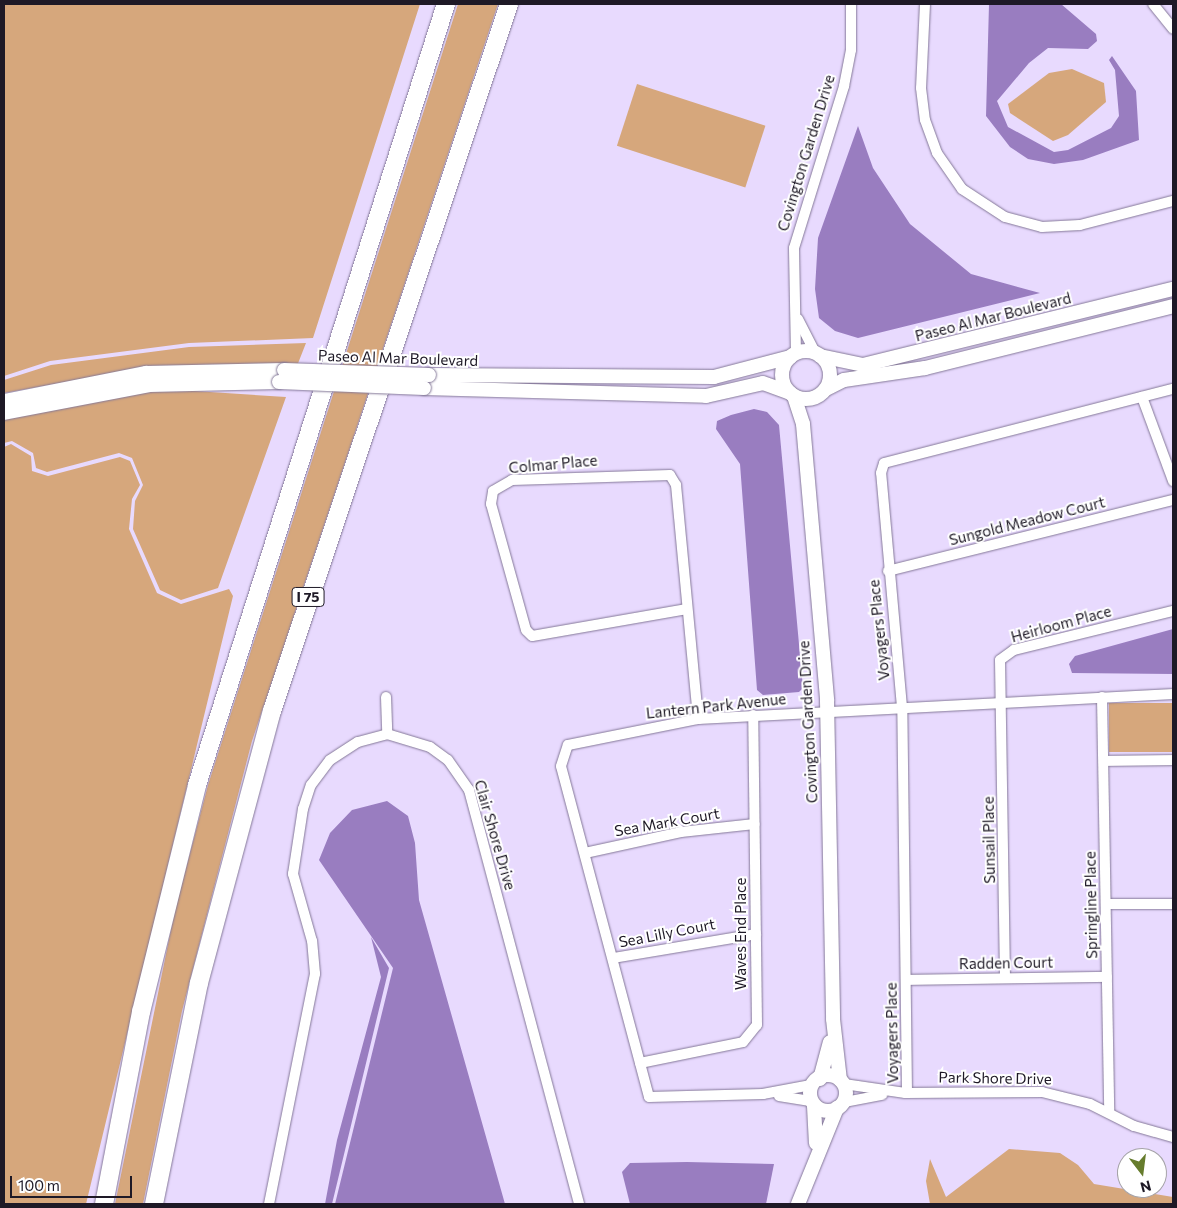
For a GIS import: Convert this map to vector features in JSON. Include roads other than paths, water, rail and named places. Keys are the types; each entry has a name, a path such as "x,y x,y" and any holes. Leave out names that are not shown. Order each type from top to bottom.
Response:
{"highway":[{"path":"104,1204 141,1012 200,776 446,4"},
{"name":"I 75","path":"154,1204 199,983 270,720 509,4"}],"main road":[{"name":"Paseo Al Mar Boulevard","path":"818,354 863,365 1173,289"},
{"path":"803,424 821,393 830,371 818,354 793,355 782,375 792,394 821,393 844,380 925,368 1173,306"},
{"name":"Paseo Al Mar Boulevard","path":"4,400 146,374 260,376 721,376 793,355"},
{"name":"Paseo Al Mar Boulevard","path":"4,413 101,392 260,376 505,389 706,396 755,382 792,394"},
{"name":"Covington Garden Drive","path":"792,394 803,424 827,711 833,1019 842,1082 841,1105 798,1204"},
{"name":"Covington Garden Drive","path":"814,1164 818,1121 812,1103 815,1082 833,1019"},
{"path":"815,1082 842,1082"},
{"path":"812,1103 841,1105"}],"street":[{"name":"Covington Garden Drive","path":"793,355 795,312 792,278 797,232 844,86 851,50 851,4"},
{"path":"925,4 921,88 925,120 937,153 962,189 1005,217 1042,227 1080,224 1173,201"},
{"path":"1153,4 1173,29"},
{"name":"Covington Garden Drive","path":"795,312 818,354"},
{"name":"Voyagers Place","path":"902,1092 906,980 902,707 888,571 881,473 884,463 1173,389"},
{"path":"1142,396 1173,481"},
{"name":"Colmar Place","path":"687,609 532,636 526,630 491,504 493,491 512,480 670,475 676,486 698,719"},
{"name":"Sungold Meadow Court","path":"888,571 1173,500"},
{"name":"Heirloom Place","path":"1002,702 1000,660 1014,650 1173,611"},
{"name":"Lantern Park Avenue","path":"763,1094 649,1097 561,766 568,745 698,719 1173,694"},
{"path":"269,1204 315,974 312,941 293,874 299,826 311,785 330,760 358,742 388,734 386,697"},
{"name":"Springline Place","path":"1102,697 1107,904 1109,1113"},
{"name":"Sunsail Place","path":"1002,702 1005,978"},
{"name":"Waves End Place","path":"640,1063 750,1039 757,1025 753,715"},
{"name":"Clair Shore Drive","path":"388,734 430,747 448,760 469,790 579,1204"},
{"path":"1104,761 1173,760"},
{"name":"Sea Mark Court","path":"585,853 681,832 755,824"},
{"path":"1107,904 1173,904"},
{"name":"Sea Lilly Court","path":"613,958 756,934"},
{"name":"Radden Court","path":"906,980 1107,977"},
{"path":"763,1094 815,1082"},
{"name":"Park Shore Drive","path":"842,1082 902,1092 1042,1092 1173,1136"},
{"name":"Park Shore Drive","path":"841,1105 902,1092"},
{"path":"763,1094 812,1103"}]}
